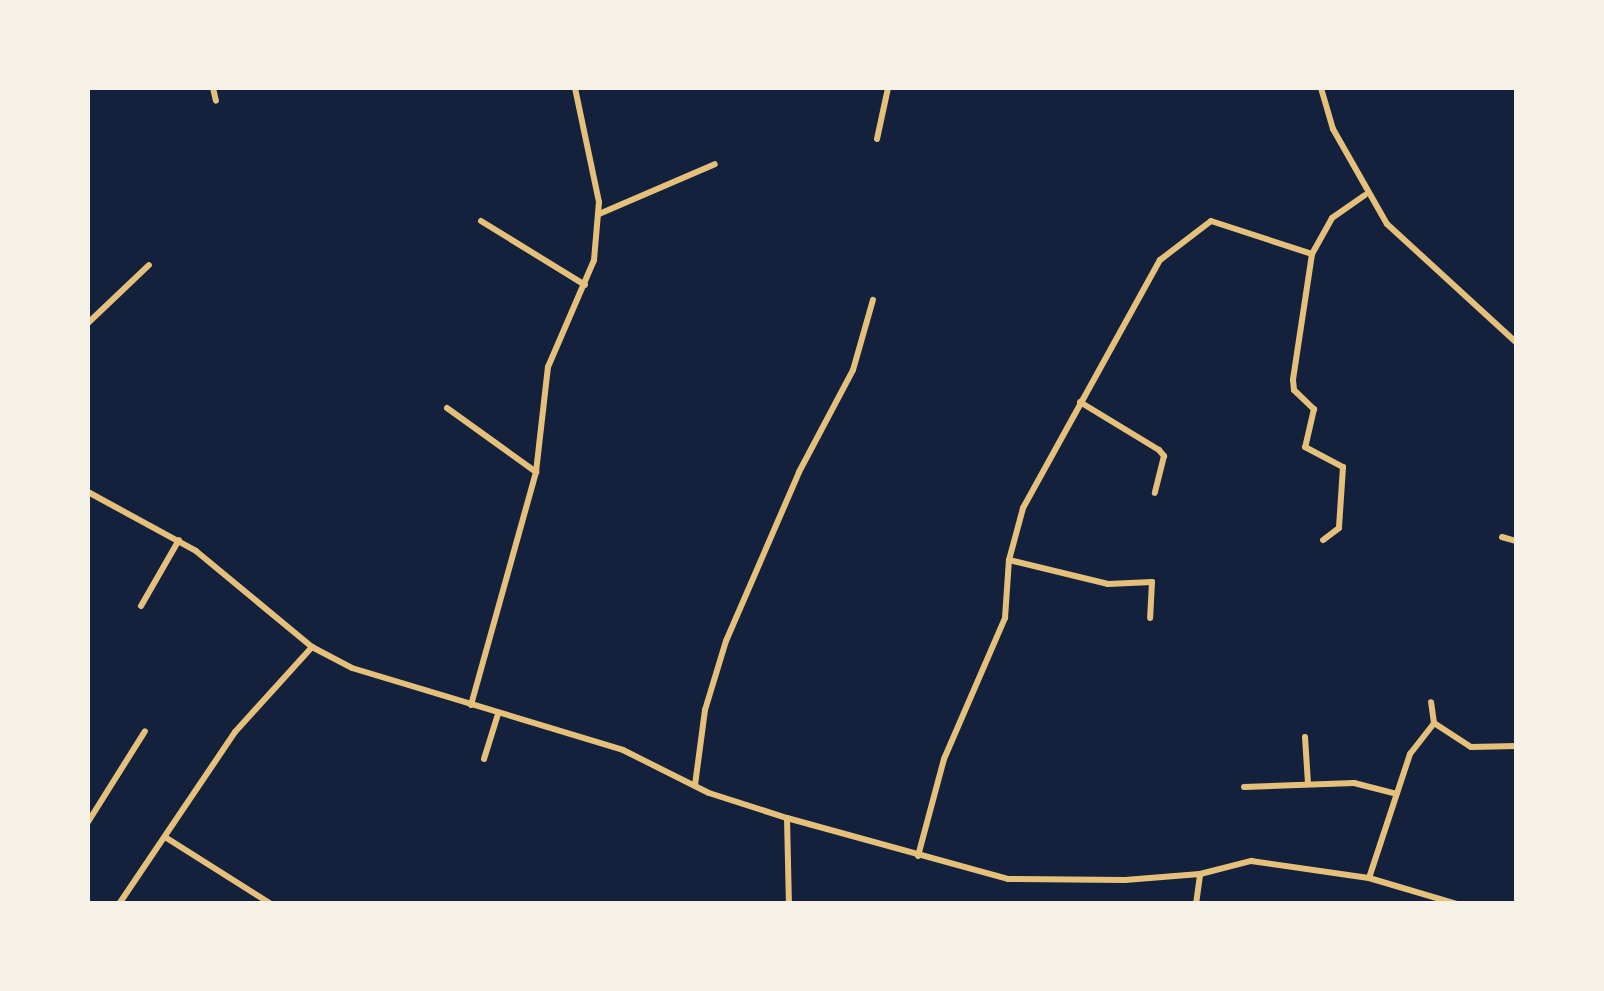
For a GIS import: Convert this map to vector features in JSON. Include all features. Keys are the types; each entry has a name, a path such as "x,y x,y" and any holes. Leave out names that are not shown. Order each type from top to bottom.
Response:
{"street":[{"path":"213,88 216,101"},
{"path":"471,706 536,472 548,367 585,285 599,214 576,88"},
{"path":"876,139 888,88"},
{"path":"1321,88 1365,195 1414,252 1516,342"},
{"path":"599,214 715,164"},
{"path":"1323,540 1339,528 1345,480 1337,461 1305,447 1314,409 1294,390 1312,254 1332,218 1365,195"},
{"path":"480,221 585,285"},
{"path":"918,856 944,760 1005,618 1009,560 1023,508 1160,260 1200,228 1226,221 1312,254"},
{"path":"88,324 149,265"},
{"path":"695,785 705,710 726,641 799,472 853,370 873,300"},
{"path":"1080,402 1159,450 1164,456 1156,493"},
{"path":"447,408 536,472"},
{"path":"88,492 179,540 312,647 376,678 623,750 695,785 787,818 1008,878 1082,882 1200,874 1250,861 1368,878 1456,904"},
{"path":"1502,537 1516,540"},
{"path":"141,606 179,540"},
{"path":"1009,560 1108,584 1152,582 1150,618"},
{"path":"118,904 235,732 312,647"},
{"path":"1368,878 1410,754 1434,724 1431,702"},
{"path":"484,759 498,714"},
{"path":"1434,724 1471,747 1516,746"},
{"path":"88,822 145,731"},
{"path":"1306,738 1308,783"},
{"path":"1244,787 1308,783 1380,786 1397,794"},
{"path":"787,818 788,904"},
{"path":"166,837 272,904"},
{"path":"1196,904 1200,874"}]}
